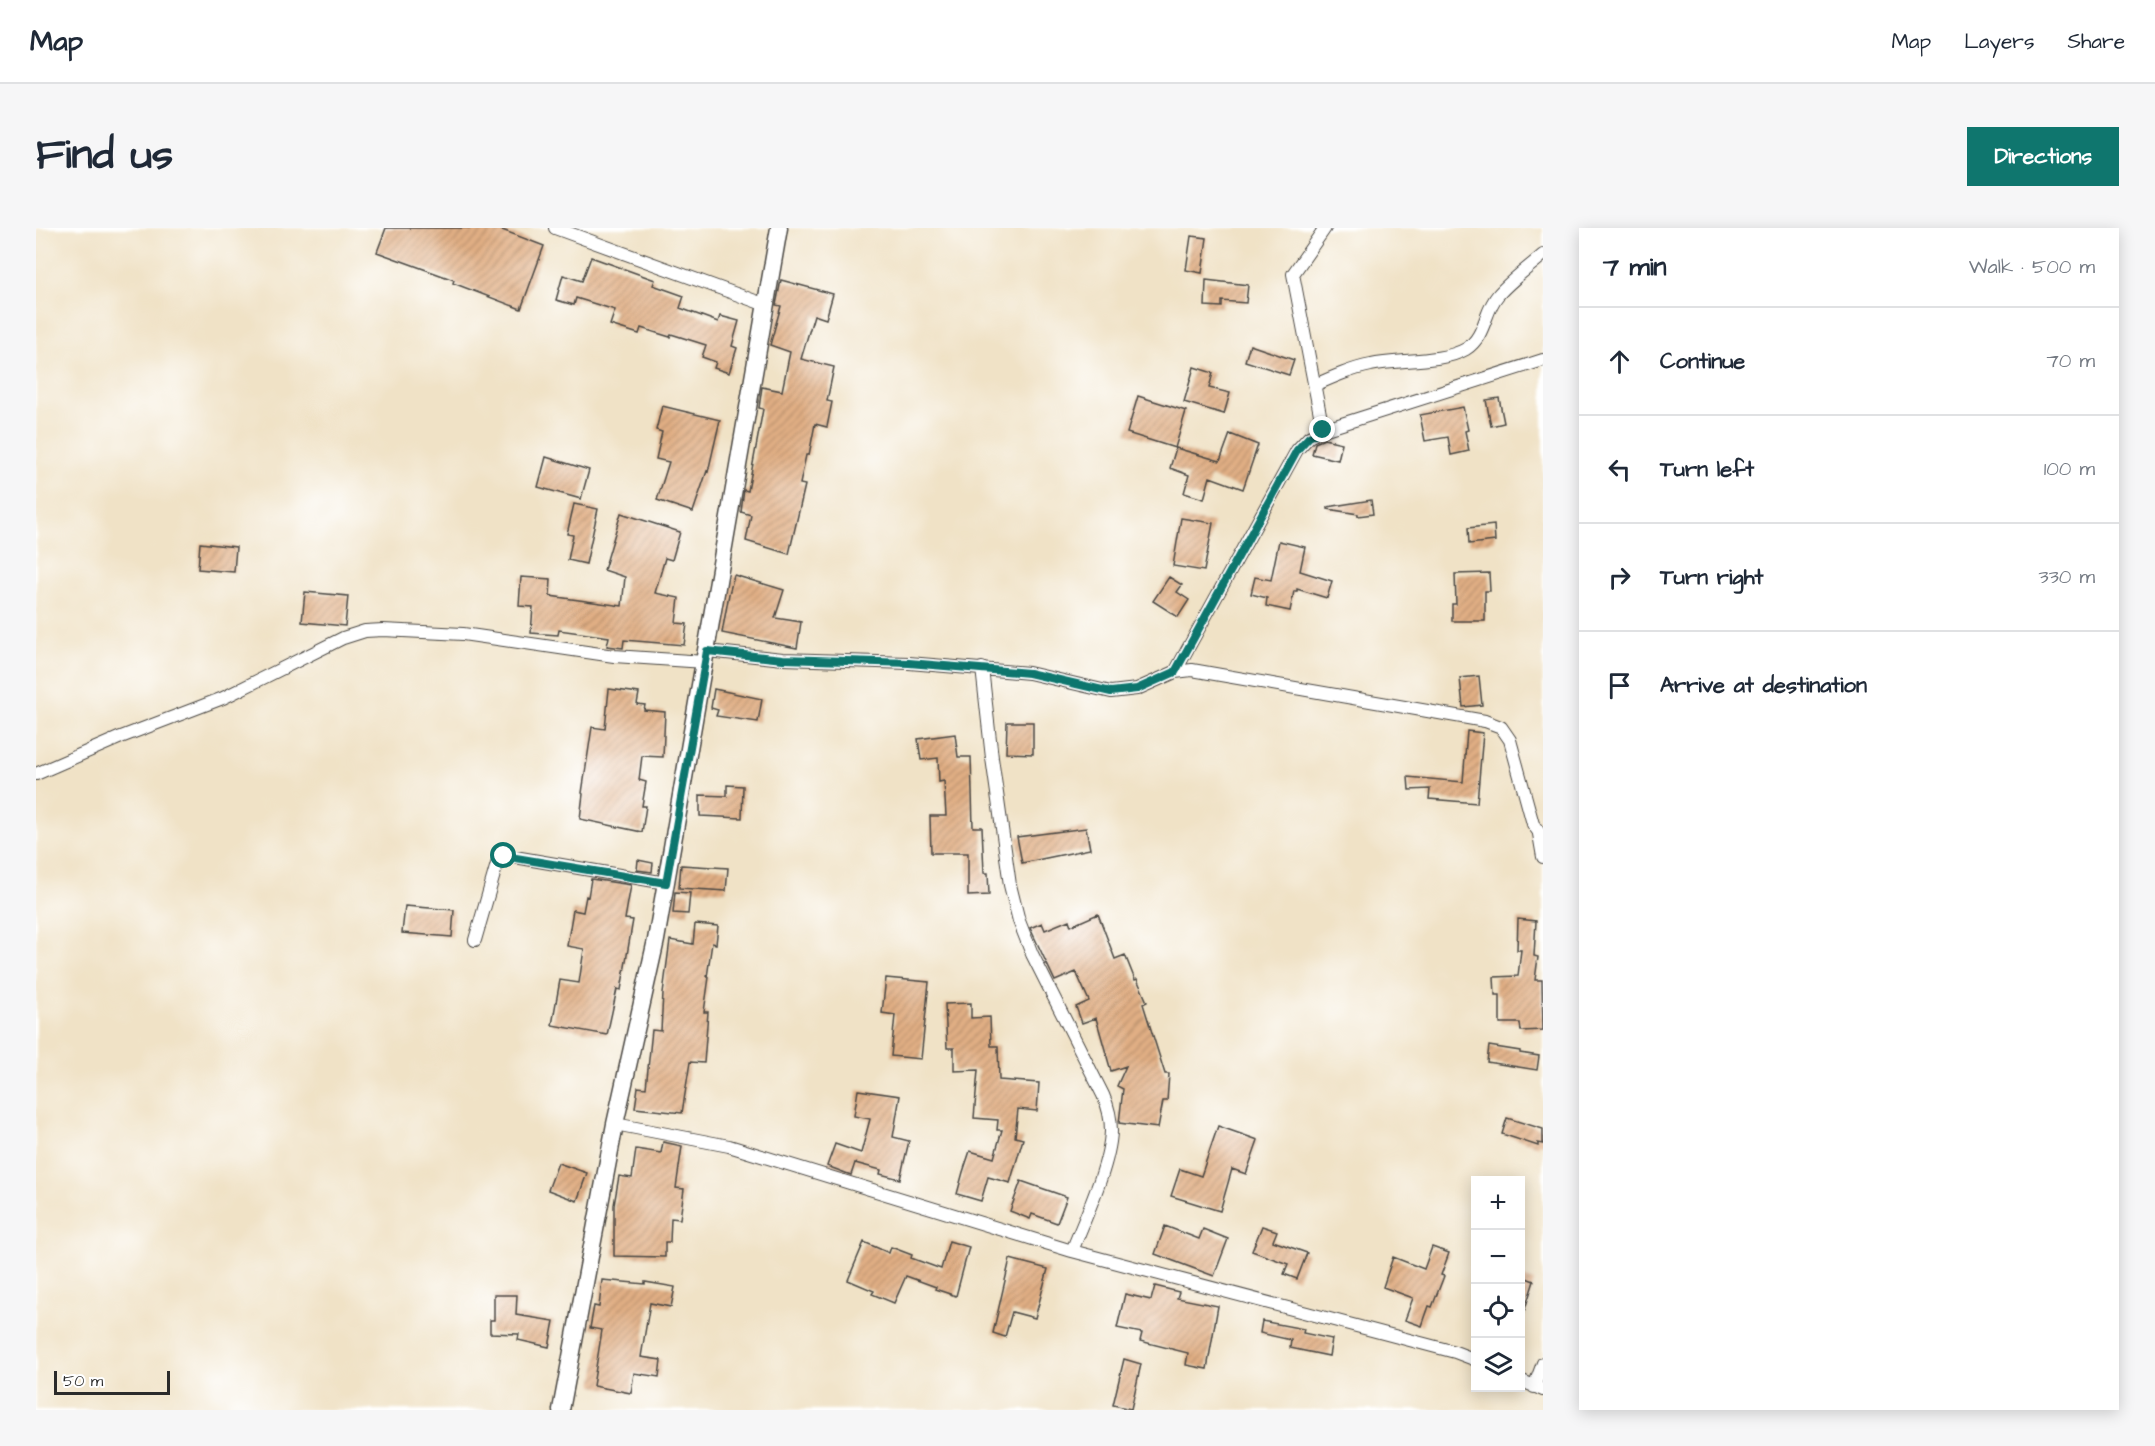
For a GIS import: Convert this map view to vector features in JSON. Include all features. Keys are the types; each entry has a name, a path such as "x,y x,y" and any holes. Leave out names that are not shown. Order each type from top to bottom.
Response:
{"street":[{"path":"555,228 766,305"},
{"path":"561,1410 615,1124 656,940 779,228"},
{"path":"1323,430 1293,277 1294,271 1325,228"},
{"path":"1315,385 1373,364 1413,362 1466,349 1483,330 1497,296 1543,255"},
{"path":"1175,672 1297,450 1309,437 1323,430 1543,360"},
{"path":"36,774 121,737 223,698 344,638 365,631 464,634 614,656 706,656 909,663 982,668 1029,673 1111,692 1137,689 1175,672 1192,670 1501,726 1510,740 1533,824 1541,836 1543,856"},
{"path":"982,668 1010,885 1019,921 1032,954 1108,1109 1111,1129 1110,1144 1072,1251"},
{"path":"475,940 501,857 509,856 666,883"},
{"path":"615,1124 729,1146 1072,1251 1471,1358"},
{"path":"1525,1382 1539,1388 1543,1363"}],"building":[{"path":"386,228 497,228 544,246 521,309 453,283 454,280 377,252"},
{"path":"1191,236 1207,238 1202,273 1186,270"},
{"path":"591,257 655,280 653,285 684,296 680,308 718,322 720,316 739,321 732,346 737,348 729,373 714,368 716,362 702,357 706,345 641,328 639,334 610,325 615,310 576,298 574,305 556,300 563,275 582,281"},
{"path":"781,280 833,294 826,319 814,315 801,359 834,367 827,401 832,402 827,427 815,424 809,455 806,455 800,484 805,485 789,554 746,541 751,515 741,512 744,490 748,491 763,409 759,408 762,387 782,391 790,352 770,345 781,306 776,305"},
{"path":"1206,280 1248,285 1246,303 1222,301 1222,307 1205,306"},
{"path":"1250,345 1294,360 1289,375 1245,361"},
{"path":"1194,367 1213,373 1209,388 1230,393 1224,414 1184,402"},
{"path":"1138,396 1186,411 1175,448 1127,433"},
{"path":"1499,398 1504,423 1491,426 1486,400"},
{"path":"662,406 720,420 708,472 693,512 657,500 669,462 656,459 662,432 656,430"},
{"path":"1463,407 1468,430 1465,431 1469,451 1451,455 1448,437 1425,441 1420,415"},
{"path":"1230,434 1258,445 1243,489 1210,477 1204,499 1184,493 1189,475 1170,468 1176,448 1220,461"},
{"path":"1324,439 1342,443 1338,460 1312,454 1315,443"},
{"path":"546,457 589,470 581,499 538,487"},
{"path":"1371,500 1373,514 1358,516 1358,514 1328,509 1328,507"},
{"path":"574,504 598,509 586,564 568,560 573,535 567,534"},
{"path":"621,513 680,532 672,560 665,558 655,593 679,598 676,623 687,624 684,645 624,640 623,648 607,646 609,637 559,630 558,635 531,633 533,607 519,606 521,577 551,579 550,596 622,606 625,577 604,570"},
{"path":"1181,518 1213,523 1204,571 1173,566"},
{"path":"1494,525 1495,541 1469,544 1468,528"},
{"path":"1279,541 1305,547 1300,571 1332,581 1327,598 1297,589 1294,591 1290,611 1266,606 1267,598 1251,594 1255,577 1271,580"},
{"path":"200,543 236,547 234,572 198,569"},
{"path":"1489,573 1490,591 1485,591 1485,621 1452,621 1452,604 1456,604 1455,574"},
{"path":"734,575 784,590 775,618 801,622 797,648 722,633"},
{"path":"1169,577 1182,585 1177,592 1189,600 1178,617 1153,601"},
{"path":"305,592 348,596 345,626 302,622"},
{"path":"1479,676 1482,705 1463,707 1460,678"},
{"path":"609,689 639,693 637,704 645,705 644,710 665,712 663,757 642,756 639,780 646,782 642,806 646,806 642,832 580,819 592,727 605,729"},
{"path":"714,689 762,699 758,722 716,716 718,710 711,708"},
{"path":"1007,722 1033,722 1033,754 1006,753"},
{"path":"1467,731 1483,733 1477,803 1429,799 1430,789 1409,790 1408,777 1463,782"},
{"path":"955,734 958,757 971,757 973,827 982,827 984,873 988,873 989,895 968,896 968,853 931,853 930,816 946,816 944,781 939,782 938,758 921,760 918,739"},
{"path":"727,785 743,786 742,818 700,816 700,795 727,796"},
{"path":"1086,828 1090,849 1022,863 1017,837"},
{"path":"638,860 653,863 652,872 637,870"},
{"path":"681,865 728,868 726,891 679,888"},
{"path":"591,879 631,885 625,919 633,920 621,990 617,989 607,1035 552,1025 560,980 579,983 584,949 567,946 573,910 583,912"},
{"path":"675,892 690,893 688,914 673,913"},
{"path":"405,906 454,910 452,937 402,933"},
{"path":"1098,914 1115,959 1125,955 1135,980 1137,979 1147,1002 1143,1004 1165,1074 1169,1074 1167,1101 1163,1101 1158,1128 1119,1123 1123,1089 1117,1086 1126,1066 1111,1071 1096,1018 1082,1023 1076,1007 1089,1001 1076,972 1055,981 1030,928 1042,923 1045,930 1069,920 1071,926"},
{"path":"1518,919 1536,921 1534,956 1538,957 1535,980 1542,980 1543,1030 1521,1031 1520,1023 1500,1023 1500,995 1495,995 1494,977 1518,976 1521,950 1517,950"},
{"path":"695,924 718,926 716,944 712,943 707,977 709,977 704,1012 708,1012 704,1063 690,1062 682,1113 635,1108 638,1087 646,1088 652,1030 661,1031 670,940 693,944"},
{"path":"886,978 929,982 921,1059 891,1056 895,1015 882,1013"},
{"path":"971,1003 971,1018 990,1017 991,1046 998,1046 999,1080 1039,1083 1037,1111 1018,1109 1015,1137 1023,1139 1010,1183 988,1177 981,1201 957,1194 963,1172 970,1151 994,1158 1002,1130 997,1130 998,1120 974,1118 978,1070 954,1071 954,1048 947,1048 945,1004"},
{"path":"1489,1046 1539,1056 1537,1070 1487,1062"},
{"path":"858,1090 900,1096 893,1137 909,1141 900,1179 880,1174 881,1170 855,1163 851,1175 827,1166 835,1144 861,1153 870,1119 854,1116"},
{"path":"1507,1118 1543,1129 1543,1144 1538,1143 1538,1146 1502,1134"},
{"path":"1218,1126 1258,1140 1246,1174 1232,1169 1220,1211 1171,1196 1180,1169 1201,1176"},
{"path":"663,1142 682,1146 676,1188 684,1189 680,1219 671,1218 670,1242 665,1242 665,1257 614,1256 614,1205 619,1176 632,1178 636,1149 661,1153"},
{"path":"558,1163 587,1173 577,1201 548,1190"},
{"path":"1021,1181 1067,1197 1057,1223 1032,1214 1030,1219 1010,1211"},
{"path":"1165,1226 1199,1239 1203,1229 1228,1239 1214,1276 1155,1254"},
{"path":"1262,1226 1277,1231 1273,1241 1307,1253 1297,1279 1284,1274 1288,1264 1252,1251"},
{"path":"949,1241 969,1247 956,1296 906,1276 894,1303 848,1280 864,1242 889,1253 891,1247 912,1255 911,1258 941,1269"},
{"path":"1432,1247 1449,1253 1441,1275 1444,1276 1422,1326 1405,1320 1413,1298 1383,1287 1393,1257 1424,1269"},
{"path":"1010,1259 1048,1269 1035,1318 1012,1312 1005,1337 993,1333"},
{"path":"1525,1278 1534,1281 1525,1309"},
{"path":"602,1280 645,1284 645,1282 675,1287 671,1307 650,1303 641,1357 661,1360 659,1377 634,1373 631,1393 593,1386 602,1330 590,1328 594,1306 599,1307"},
{"path":"1155,1286 1179,1292 1177,1298 1218,1306 1207,1369 1186,1365 1188,1353 1140,1341 1142,1333 1117,1328 1125,1294 1151,1300"},
{"path":"494,1295 517,1295 516,1315 554,1321 549,1347 518,1340 519,1334 490,1333 490,1320 494,1320"},
{"path":"1262,1321 1304,1329 1303,1333 1332,1339 1329,1356 1290,1348 1291,1340 1260,1333"},
{"path":"1124,1359 1141,1364 1131,1409 1113,1405"}],"route":[{"path":"504,856 666,883 707,651 783,659 909,663 1029,673 1111,692 1127,692 1137,689 1175,672 1297,450 1309,437 1323,430"}]}
